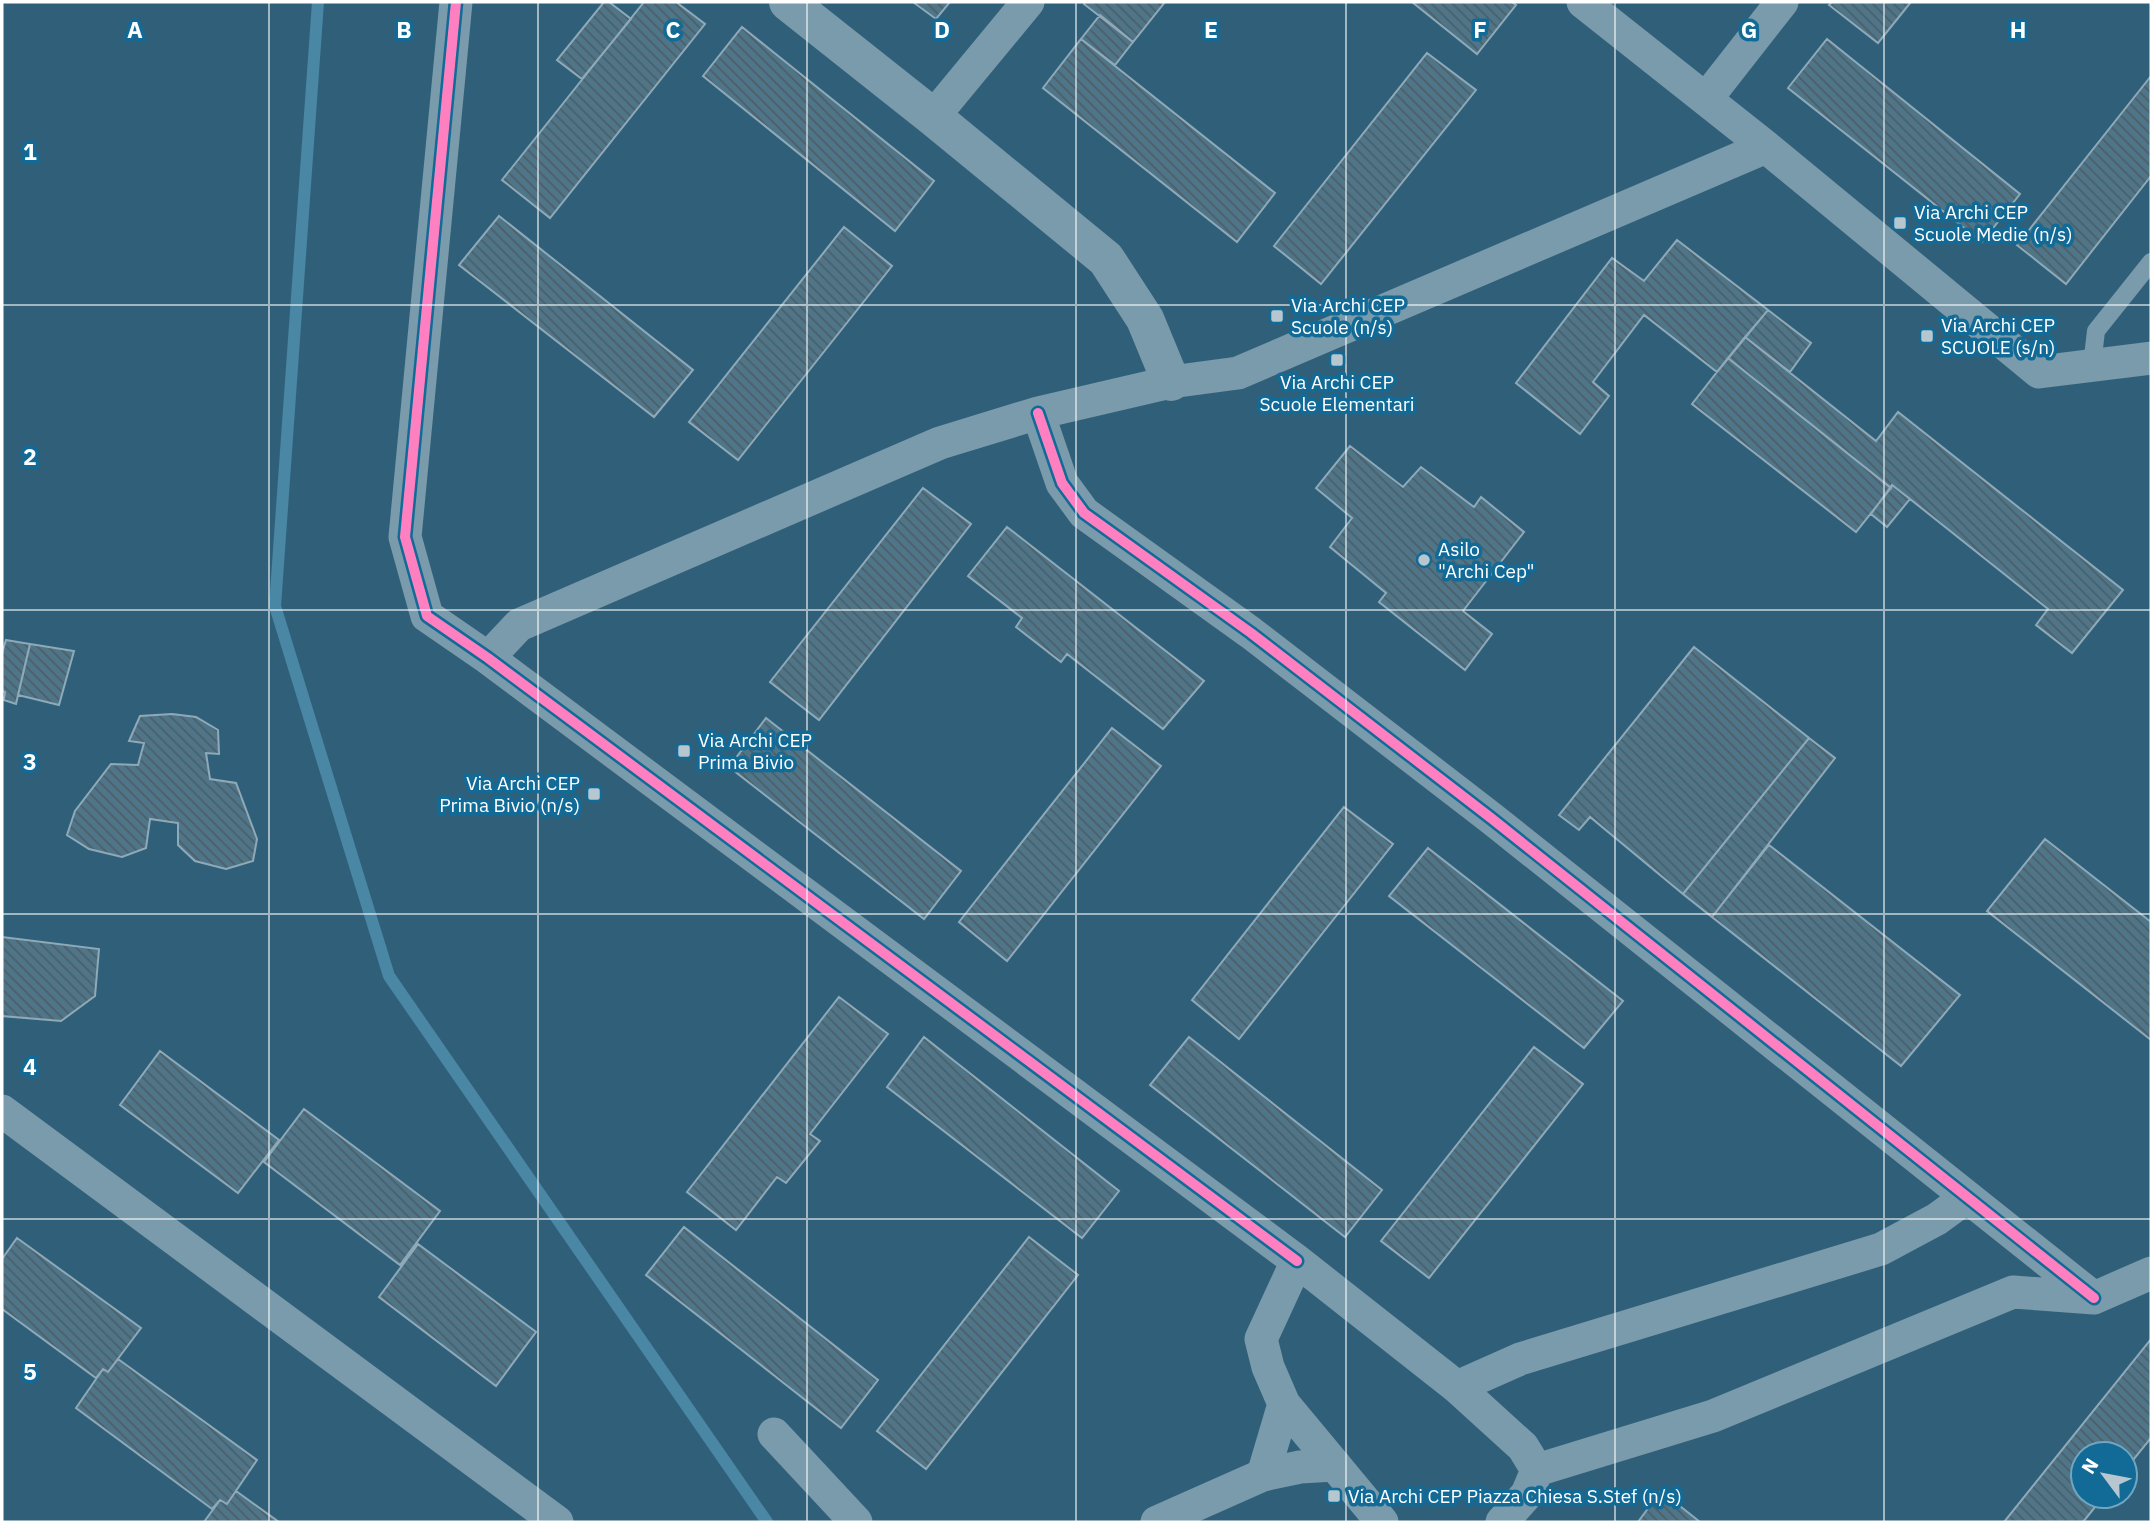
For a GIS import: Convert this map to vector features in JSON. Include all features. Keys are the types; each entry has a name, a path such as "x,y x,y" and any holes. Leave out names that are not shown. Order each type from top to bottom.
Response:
{"street":[{"path":"456,2 405,537 427,616 488,658 1297,1261 1457,1387 1522,1447 1537,1470"},
{"path":"788,2 1106,259 1145,319 1171,382"},
{"path":"933,117 1028,2"},
{"path":"1583,2 1766,147 2039,372 2151,359"},
{"path":"1706,99 1782,2"},
{"path":"488,658 519,625 940,443 1038,413 1171,382 1238,373 1766,147"},
{"path":"1038,413 1062,483 1084,513 1251,633 1491,818 2094,1298"},
{"path":"2,1111 558,1522"},
{"path":"1457,1387 1520,1359 1881,1249 1937,1219 1967,1197"},
{"path":"1297,1261 1261,1339 1268,1367 1284,1404 1382,1522"},
{"path":"1537,1470 1713,1416 2013,1292 2094,1298 2151,1273"},
{"path":"1263,1475 1284,1404"},
{"path":"774,1434 856,1522"},
{"path":"1157,1522 1263,1475 1300,1467 1335,1465"},
{"path":"1502,1522 1527,1494 1537,1470"}],"lane":[{"path":"2092,365 2096,331 2151,262"}],"building":[{"path":"604,2 609,2 631,19 582,79 557,60"},
{"path":"644,2 676,2 705,24 550,218 502,180"},
{"path":"913,2 950,2 936,19"},
{"path":"1165,2 1133,42 1084,4"},
{"path":"1412,2 1512,2 1516,5 1477,54"},
{"path":"1832,2 1911,2 1878,43 1829,5"},
{"path":"1100,15 1133,42 1115,65 1081,39"},
{"path":"742,27 934,181 895,231 703,76"},
{"path":"1081,39 1275,193 1237,242 1043,88"},
{"path":"1827,39 2020,194 1982,242 1788,88"},
{"path":"1427,53 1476,90 1321,284 1274,246"},
{"path":"2151,76 2151,176 2066,284 2017,245"},
{"path":"499,216 693,370 654,417 459,265"},
{"path":"844,227 892,266 738,460 689,422"},
{"path":"1677,240 1768,310 1717,372 1644,315 1593,382 1609,396 1580,434 1516,383 1612,258 1644,281"},
{"path":"1768,310 1811,343 1790,372 1745,337"},
{"path":"1745,337 1876,441 1898,412 2123,590 2072,653 2036,625 2048,609 1728,358"},
{"path":"1728,358 1891,488 1856,532 1692,404"},
{"name":"Asilo \"Archi Cep\"","path":"1350,446 1403,487 1421,467 1474,507 1481,497 1524,532 1463,611 1492,634 1465,670 1379,602 1386,593 1330,547 1352,518 1316,488"},
{"path":"1892,485 1910,499 1887,527 1871,514"},
{"path":"923,488 971,524 819,720 770,682"},
{"path":"1007,527 1204,681 1163,729 1067,654 1061,662 1016,627 1022,618 968,576"},
{"path":"6,640 30,644 16,704 4,700 5,692 2,691 2,653"},
{"path":"30,644 74,651 59,705 18,695"},
{"path":"1694,647 1809,738 1683,894 1590,817 1579,830 1559,815"},
{"path":"172,714 196,717 218,730 219,754 206,753 210,779 236,783 257,839 253,861 226,869 195,861 178,845 178,823 150,819 146,848 122,857 89,849 67,835 75,811 111,764 138,765 144,743 129,741 140,716"},
{"path":"766,718 961,871 924,919 729,767"},
{"path":"1112,728 1161,766 1007,961 959,922"},
{"path":"1809,738 1835,758 1712,917 1683,894"},
{"path":"1344,807 1393,844 1239,1039 1192,1000"},
{"path":"2045,839 2151,922 2151,1040 1987,911"},
{"path":"1769,845 1960,995 1901,1066 1712,917"},
{"path":"1428,848 1623,1001 1584,1048 1389,896"},
{"path":"2,937 99,949 95,996 61,1021 2,1016"},
{"path":"839,997 888,1034 810,1134 820,1141 786,1183 777,1177 736,1230 687,1192"},
{"path":"924,1037 1119,1191 1082,1238 887,1087"},
{"path":"1189,1037 1382,1190 1345,1237 1150,1085"},
{"path":"1534,1047 1583,1084 1429,1278 1381,1241"},
{"path":"160,1051 279,1140 238,1193 120,1105"},
{"path":"304,1109 440,1211 400,1265 264,1162"},
{"path":"684,1227 878,1380 841,1428 646,1275"},
{"path":"1029,1237 1078,1275 926,1469 877,1431"},
{"path":"17,1238 141,1328 108,1372 103,1369 96,1378 2,1309 2,1259"},
{"path":"418,1244 536,1332 496,1386 379,1297"},
{"path":"2151,1339 2151,1438 2139,1453 2139,1440 2070,1440"},
{"path":"118,1359 257,1460 227,1504 220,1500 212,1509 76,1408 103,1369 108,1372"},
{"path":"2069,1441 2069,1510 2093,1510 2083,1522 2004,1522"},
{"path":"236,1491 279,1522 204,1522 220,1500 227,1504"},
{"path":"1661,1491 1700,1522 1638,1522"}],"waterway":[{"path":"318,2 275,606 389,976 767,1522"}],"cycle path":[{"path":"456,2 405,537 427,616 488,658 1297,1261"},
{"path":"1038,413 1062,483 1084,513 1251,633 1491,818 2094,1298"}],"place":[{"name":"Via Archi CEP Scuole Medie (n/s)","path":"1900,223"},
{"name":"Via Archi CEP Scuole (n/s)","path":"1277,316"},
{"name":"Via Archi CEP SCUOLE (s/n)","path":"1927,336"},
{"name":"Via Archi CEP Scuole Elementari","path":"1337,360"},
{"name":"Asilo \"Archi Cep\"","path":"1424,560"},
{"name":"Via Archi CEP Prima Bivio","path":"684,751"},
{"name":"Via Archi CEP Prima Bivio (n/s)","path":"594,794"},
{"name":"Via Archi CEP Piazza Chiesa S.Stef (n/s)","path":"1334,1496"}]}
